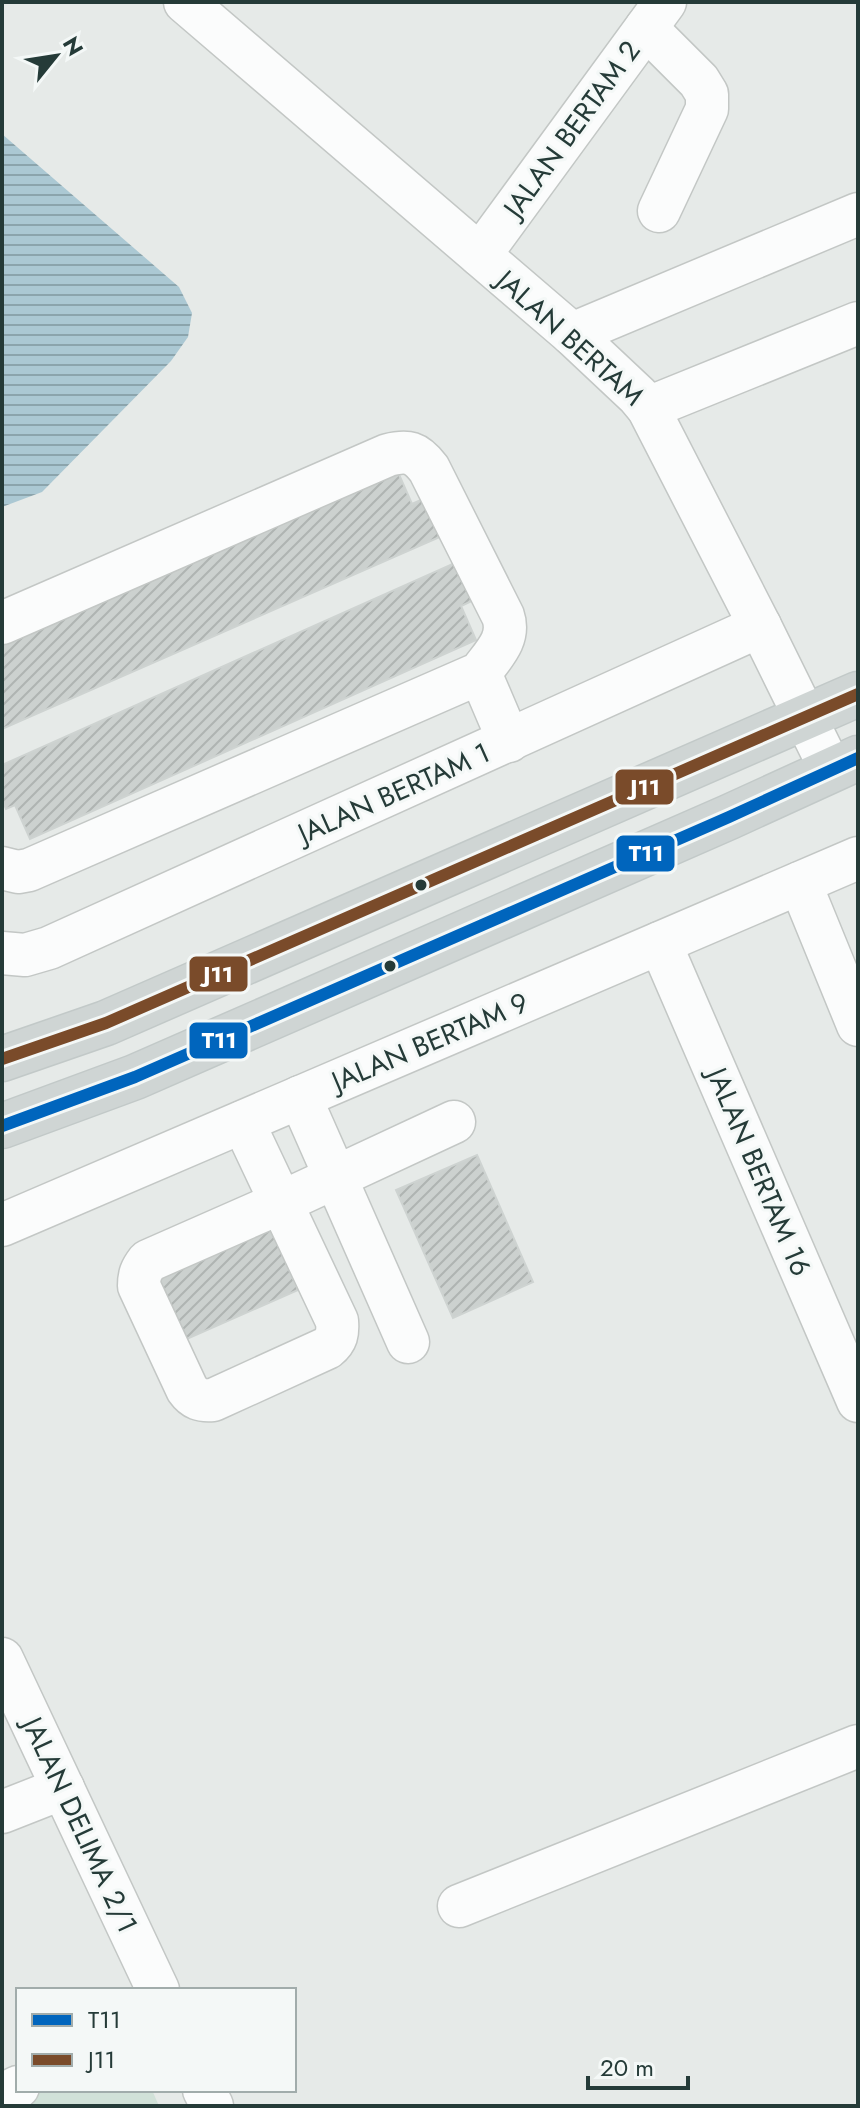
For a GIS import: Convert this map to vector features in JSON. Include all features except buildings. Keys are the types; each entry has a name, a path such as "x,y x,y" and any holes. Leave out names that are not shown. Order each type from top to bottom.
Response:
{"main road":[{"path":"2,1059 106,1023 858,694"},
{"path":"2,1126 149,1071 844,764"}],"street":[{"name":"JALAN BERTAM","path":"185,2 572,334 638,396 648,408 805,718 844,764"},
{"name":"JALAN BERTAM 2","path":"480,255 656,15"},
{"path":"656,15 707,94 707,109 659,211"},
{"path":"572,334 858,214"},
{"path":"648,408 858,323"},
{"path":"2,623 401,452 412,453 429,469 503,616 506,631 504,639 480,673 29,870 18,872 2,868"},
{"name":"JALAN BERTAM 1","path":"14,954 49,948 760,626"},
{"path":"480,673 509,741"},
{"name":"JALAN BERTAM 9","path":"2,1225 858,858"},
{"path":"800,883 858,1025"},
{"name":"JALAN BERTAM 16","path":"660,943 858,1401"},
{"path":"300,1097 408,1342"},
{"path":"243,1122 280,1203 337,1321 338,1331 335,1341 327,1348 213,1400 203,1401 193,1397 187,1389 139,1286 139,1277 148,1261 280,1203 454,1122"},
{"name":"JALAN DELIMA 2/1","path":"2,1659 157,1988"},
{"path":"459,1906 858,1746"},
{"path":"2,1812 63,1788"}],"shaded area":[{"path":"29,2092 153,2092 159,2106 2,2106"}],"water":[{"path":"2,134 179,287 192,313 188,337 171,361 42,492 2,507"}],"transit line":[{"name":"J11","path":"2,1059 106,1023 858,694"},
{"name":"T11","path":"2,1126 135,1077 858,758"}]}
